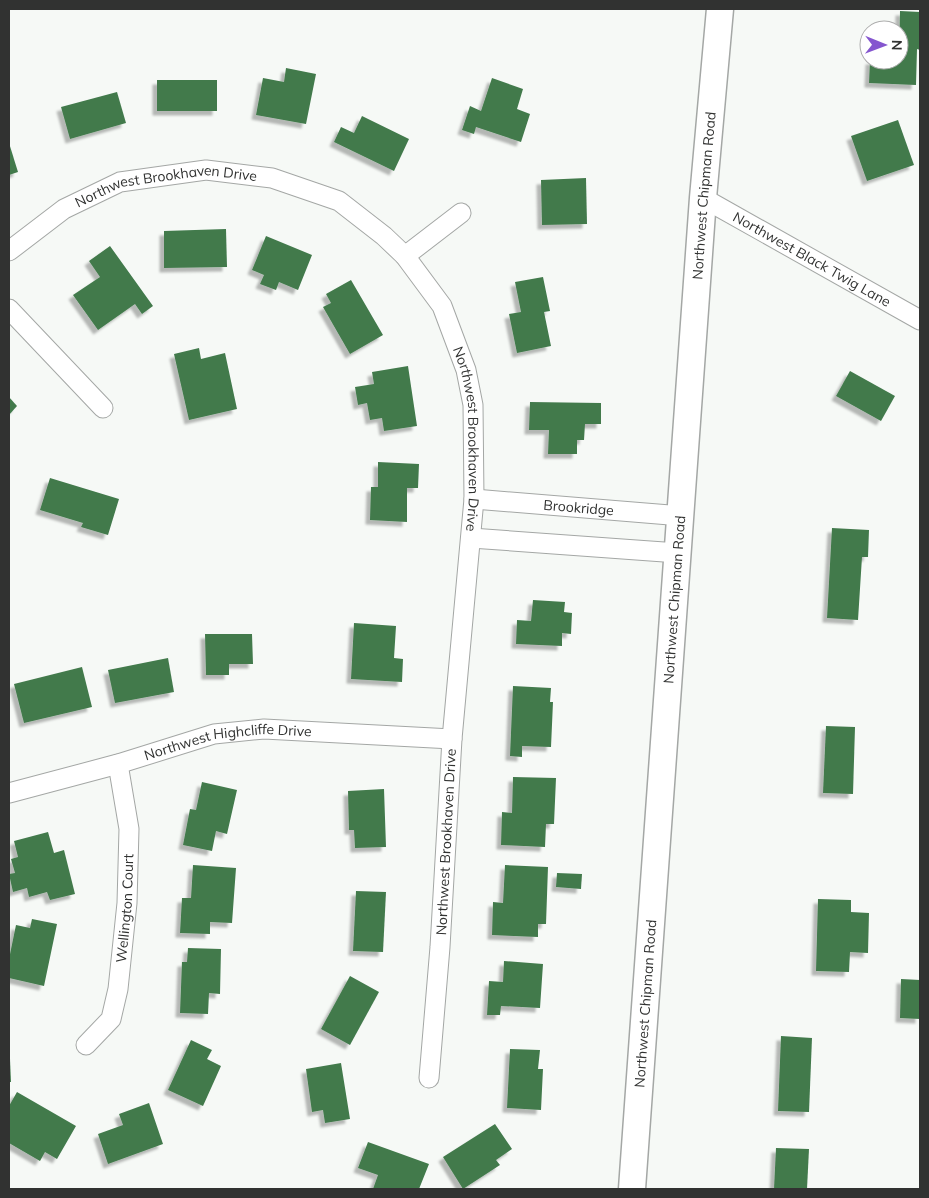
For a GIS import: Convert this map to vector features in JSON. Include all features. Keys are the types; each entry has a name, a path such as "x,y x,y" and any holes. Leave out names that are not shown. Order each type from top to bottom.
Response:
{"main road":[{"name":"Northwest Chipman Road","path":"632,1189 704,198 720,9"}],"street":[{"name":"Northwest Brookhaven Drive","path":"9,251 64,208 120,182 206,170 272,178 339,201 384,236 405,256 442,306 466,370 473,405 474,499 452,739 440,947 429,1078"},
{"name":"Northwest Black Twig Lane","path":"704,198 920,320"},
{"path":"405,256 461,214"},
{"path":"9,309 103,408"},
{"name":"Brookridge","path":"474,499 682,516"},
{"path":"471,538 678,553"},
{"name":"Northwest Highcliffe Drive","path":"9,793 118,764 214,734 264,729 452,739"},
{"name":"Wellington Court","path":"86,1045 111,1019 118,989 127,904 129,829 118,764"}],"building":[{"path":"900,11 920,12 920,50 917,49 916,85 869,83 870,70 909,70 909,20 900,20"},
{"path":"286,68 316,74 306,124 256,115 263,78 284,82"},
{"path":"492,78 523,89 517,109 530,114 521,142 476,127 474,134 462,130 470,106 481,111"},
{"path":"157,80 217,80 217,111 157,111"},
{"path":"117,92 126,123 70,139 61,107"},
{"path":"362,116 409,139 394,171 334,142 341,127 354,133"},
{"path":"898,120 914,165 867,181 851,136"},
{"path":"9,143 18,172 9,175"},
{"path":"586,178 587,224 542,225 541,180"},
{"path":"226,229 227,267 164,268 164,231"},
{"path":"266,236 312,255 298,290 279,282 276,290 260,284 264,275 252,270"},
{"path":"110,246 153,306 142,314 135,304 98,330 73,295 100,277 89,261"},
{"path":"543,277 550,311 544,312 551,346 517,353 509,314 521,312 515,282"},
{"path":"351,280 383,335 350,354 323,307 331,303 326,294"},
{"path":"199,348 201,359 225,353 237,409 189,420 174,354"},
{"path":"408,366 417,426 384,431 382,418 370,420 367,403 358,405 355,387 374,384 372,372"},
{"path":"850,371 895,396 881,421 836,396"},
{"path":"9,397 17,406 9,415"},
{"path":"530,402 601,403 601,424 585,424 584,440 577,440 577,454 548,454 549,430 529,430"},
{"path":"378,462 419,464 418,488 407,488 407,522 370,520 371,487 378,487"},
{"path":"50,478 119,499 108,535 81,527 83,523 40,510"},
{"path":"832,528 869,530 868,557 862,557 858,620 827,618"},
{"path":"533,600 565,602 564,612 572,613 571,634 562,633 562,646 516,644 517,620 531,621"},
{"path":"354,623 396,626 394,658 403,659 402,682 351,679"},
{"path":"205,634 252,634 253,664 229,664 229,675 206,675"},
{"path":"168,658 174,692 115,703 108,670"},
{"path":"82,667 92,707 24,723 14,684"},
{"path":"513,686 551,688 550,702 553,702 551,747 522,746 522,757 510,756"},
{"path":"826,726 855,727 853,794 823,793"},
{"path":"513,777 556,778 554,824 546,824 545,847 501,845 502,812 512,813"},
{"path":"202,782 237,790 227,834 216,831 212,851 183,845 190,809 196,810"},
{"path":"384,789 386,847 355,848 354,830 349,830 348,791"},
{"path":"48,832 54,853 64,850 75,894 50,900 47,892 29,897 27,888 13,892 9,874 15,873 11,859 18,857 14,841"},
{"path":"193,865 236,868 232,923 210,922 210,934 180,933 182,898 191,898"},
{"path":"505,865 548,867 546,924 538,924 538,937 492,935 493,902 503,903"},
{"path":"557,873 582,874 581,889 556,887"},
{"path":"356,891 386,892 383,952 353,951"},
{"path":"818,899 851,900 851,912 869,913 868,953 850,952 849,972 816,971"},
{"path":"32,919 57,924 44,986 9,978 9,959 16,925 30,928"},
{"path":"188,948 221,949 220,994 209,993 208,1014 180,1013 182,962 187,962"},
{"path":"504,961 543,964 540,1008 501,1006 500,1015 487,1015 489,981 503,982"},
{"path":"350,976 379,992 350,1045 321,1029"},
{"path":"901,979 920,980 920,1019 900,1018"},
{"path":"781,1036 812,1038 809,1112 778,1111"},
{"path":"191,1040 212,1050 207,1059 221,1066 203,1106 168,1090"},
{"path":"510,1049 540,1050 538,1069 543,1069 541,1110 507,1108"},
{"path":"10,1059 11,1082 9,1082"},
{"path":"341,1063 350,1119 325,1123 323,1110 312,1112 306,1069"},
{"path":"17,1092 76,1126 57,1159 45,1152 40,1161 9,1143 9,1106"},
{"path":"149,1103 163,1144 108,1164 98,1134 123,1125 119,1114"},
{"path":"495,1124 512,1149 496,1160 500,1165 463,1189 443,1157"},
{"path":"368,1142 429,1164 419,1189 373,1189 378,1175 358,1168"},
{"path":"776,1148 809,1149 807,1189 774,1189"}]}
